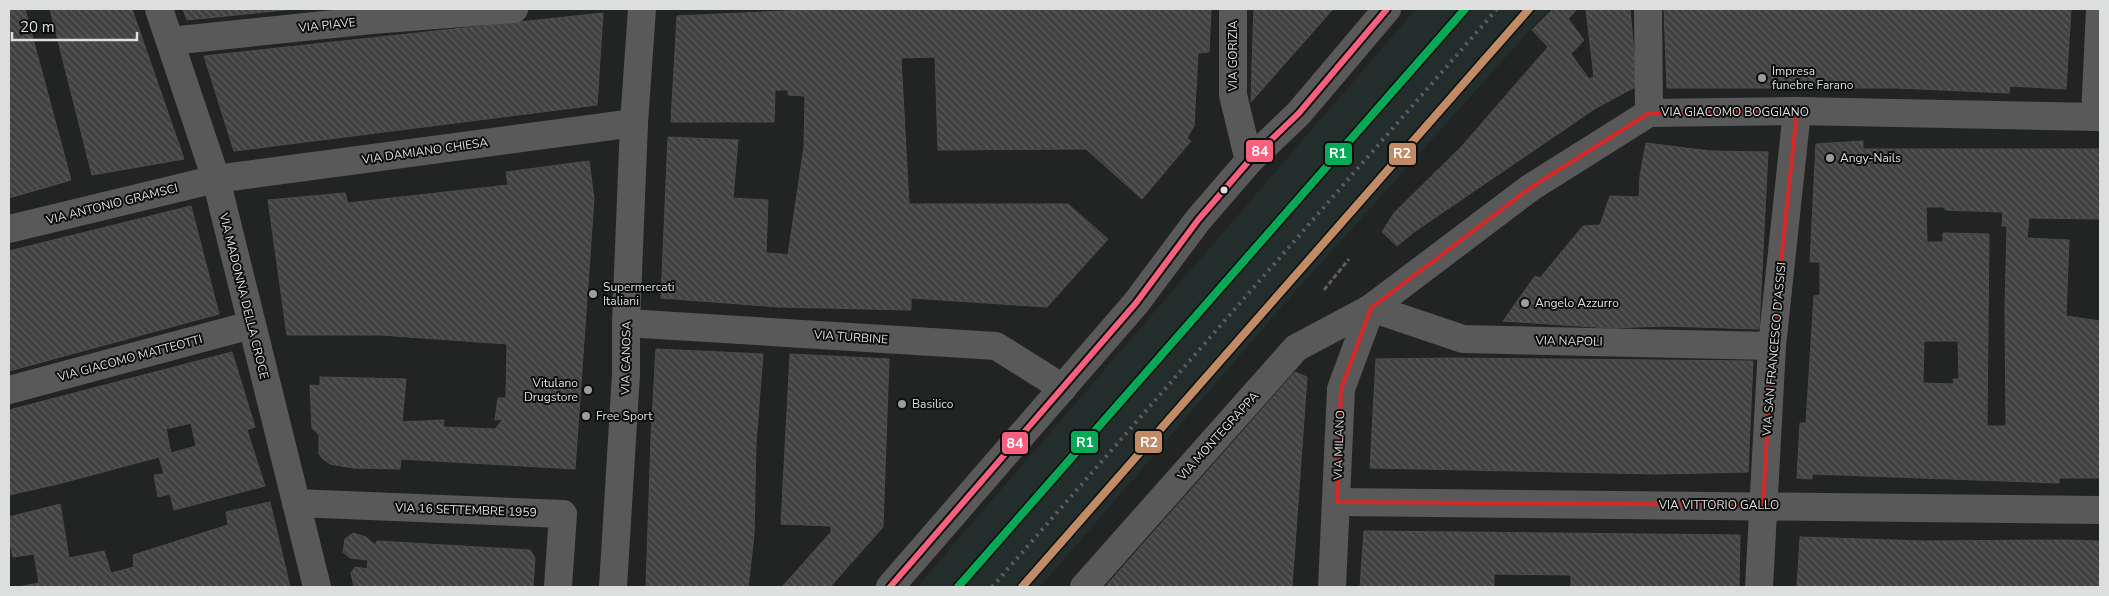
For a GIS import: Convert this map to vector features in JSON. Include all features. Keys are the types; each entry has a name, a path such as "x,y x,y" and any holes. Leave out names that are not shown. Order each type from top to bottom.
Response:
{"street":[{"name":"VIA MADONNA DELLA CROCE","path":"159,9 216,179 317,587"},
{"name":"VIA PIAVE","path":"170,41 371,14 514,9"},
{"name":"VIA CANOSA","path":"613,587 626,374 626,323 634,123 642,9"},
{"name":"VIA GORIZIA","path":"1233,9 1233,95 1249,161"},
{"path":"890,587 1136,303 1198,220 1249,161 1299,113 1386,9"},
{"path":"1648,9 1649,112"},
{"path":"2098,117 2100,9"},
{"name":"VIA GIACOMO BOGGIANO","path":"1371,308 1530,188 1649,112 1797,111 2098,117"},
{"name":"VIA SAN FRANCESCO D'ASSISI","path":"1759,587 1772,346 1797,111"},
{"name":"VIA DAMIANO CHIESA","path":"216,179 634,123"},
{"name":"VIA ANTONIO GRAMSCI","path":"9,229 216,179"},
{"name":"VIA NAPOLI","path":"1371,308 1464,339 1772,346"},
{"name":"VIA MILANO","path":"1332,587 1341,389 1371,308"},
{"name":"VIA MONTEGRAPPA","path":"1084,587 1296,348 1371,308"},
{"name":"VIA TURBINE","path":"626,323 996,346 1064,388"},
{"name":"VIA GIACOMO MATTEOTTI","path":"9,390 251,325"},
{"name":"VIA VITTORIO GALLO","path":"1337,502 2100,510"},
{"name":"VIA 16 SETTEMBRE 1959","path":"296,504 563,514 558,587"}],"path":[{"path":"1322,292 1349,259"}],"highlighted area":[{"path":"1797,111 1772,346 1763,505 1337,502 1341,389 1371,308 1530,188 1649,113"}],"shaded area":[{"path":"1416,9 1549,9 1286,302 1040,587 917,587"}],"building":[{"path":"9,9 25,9 71,180 9,198"},
{"path":"50,9 132,9 184,159 92,175"},
{"path":"183,9 295,9 187,20"},
{"path":"828,9 1211,9 1209,52 1198,53 1194,126 1187,138 1191,141 1142,199 1086,149 938,150 935,57 901,58 909,204 1068,204 1108,239 1047,307 911,298 911,310 779,307 661,298 668,137 738,140 733,198 768,200 766,253 788,255 804,147 805,96 788,95 788,90 775,90 774,122 671,122 677,16"},
{"path":"1254,9 1333,9 1251,102 1253,34"},
{"path":"1553,9 1577,9 1568,19 1584,40 1571,54 1589,79 1594,77 1586,10 1630,9 1637,86 1596,108 1414,232 1397,246 1382,232 1394,213 1462,146 1548,47 1532,30"},
{"path":"1664,9 2071,9 2066,89 2010,86 2009,93 1898,88 1667,88"},
{"path":"603,13 597,105 234,151 204,56"},
{"path":"1863,141 1863,149 2100,149 2100,219 2029,218 2027,238 2069,240 2066,316 2100,321 2100,478 2059,478 2059,483 1812,474 1812,479 1797,478 1800,423 1806,423 1814,296 1820,295 1820,262 1810,262 1816,144","holes":["1926,207 1945,207 1945,210 2003,212 2002,226 2007,226 2005,310 2006,426 1987,426 1989,234 1943,233 1943,242 1927,242","1924,341 1958,341 1959,379 1953,379 1954,384 1923,383"]},
{"path":"1646,143 1710,151 1768,152 1759,329 1665,326 1610,328 1503,321 1535,276 1540,278 1583,226 1600,225 1610,196 1639,197 1640,176"},
{"path":"589,161 594,199 575,469 401,459 400,469 353,468 330,464 322,458 319,454 319,435 312,428 310,385 320,386 320,377 406,379 402,422 444,420 443,427 495,429 503,419 495,420 498,398 506,398 507,344 381,335 287,335 268,200 345,193 348,203 508,185 506,172"},
{"path":"191,206 219,314 9,371 9,251"},
{"path":"656,349 763,354 756,443 754,535 748,587 646,587"},
{"path":"232,352 255,427 247,430 265,486 174,510 170,494 158,497 154,475 164,474 159,457 9,495 9,410","holes":["191,423 196,446 171,453 166,429"]},
{"path":"790,354 889,359 883,527 830,587 782,587 831,532 831,526 781,524"},
{"path":"1376,359 1753,361 1748,472 1658,474 1370,468"},
{"path":"1295,372 1307,377 1292,587 1105,587"},
{"path":"270,502 290,587 18,587 39,583 34,554 13,557 9,539 9,517 60,504 69,558 104,551 111,573 134,567 133,555 228,525 226,512"},
{"path":"1364,531 1740,535 1739,587 1571,587 1571,575 1494,574 1494,587 1360,587"},
{"path":"353,533 366,537 375,545 377,541 530,550 535,558 533,587 354,587 351,573 355,567 367,569 368,560 350,558 343,552 345,539"},
{"path":"1800,537 1922,541 2100,541 2100,587 1797,587"}],"railway":[{"path":"992,587 1497,9"},
{"path":"1022,587 1529,9"}],"transit line":[{"name":"84","path":"890,587 1136,303 1198,220 1249,161 1299,113 1387,9"},
{"name":"R1","path":"958,587 1465,9"},
{"name":"R2","path":"1022,587 1529,9"}],"place":[{"name":"Impresa funebre Farano","path":"1762,78"},
{"name":"Angy-Nails","path":"1830,158"},
{"name":"Supermercati Italiani","path":"593,294"},
{"name":"Angelo Azzurro","path":"1525,303"},
{"name":"Vitulano Drugstore","path":"588,390"},
{"name":"Basilico","path":"902,404"},
{"name":"Free Sport","path":"586,416"}]}
